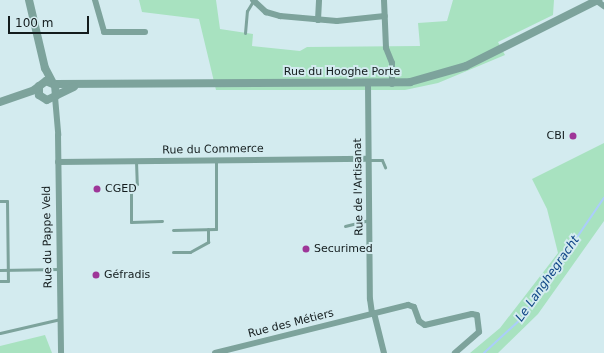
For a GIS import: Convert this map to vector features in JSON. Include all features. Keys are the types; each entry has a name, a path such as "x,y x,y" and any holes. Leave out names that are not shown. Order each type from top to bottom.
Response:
{"street":[{"path":"29,0 43,58 54,84 55,96"},
{"path":"95,0 101,27 104,32 145,32"},
{"path":"253,0 270,13 318,20 357,20 385,16"},
{"path":"318,0 318,20"},
{"path":"384,0 386,48 392,63 392,84"},
{"name":"Rue du Hooghe Porte","path":"40,85 392,84 426,79 460,68 600,2"},
{"path":"43,58 40,85 42,98 57,121"},
{"name":"Rue du Hooghe Porte","path":"42,98 55,96 68,89 92,84"},
{"name":"Rue de l'Artisanat","path":"368,84 369,220 373,314 384,353"},
{"path":"0,102 40,85"},
{"name":"Rue du Pappe Veld","path":"55,96 58,162 61,353"},
{"path":"11,98 42,98"},
{"name":"Rue du Commerce","path":"58,162 368,159"},
{"name":"Rue des Métiers","path":"215,353 410,305 414,308 421,323 427,325 476,314 479,332 455,353"},
{"path":"242,346 244,353"}],"lane":[{"path":"245,33 247,11 253,0"},
{"path":"368,159 382,160 385,167"},
{"path":"174,230 216,229 216,160"},
{"path":"136,161 137,184 131,189 131,222 162,221"},
{"path":"0,201 7,201 8,281 0,282"},
{"path":"345,226 369,220"},
{"path":"173,252 190,252 208,242 208,229"},
{"path":"0,270 59,269"},
{"path":"0,333 60,319"}],"green space":[{"path":"139,0 216,0 220,29 253,34 252,46 300,51 307,47 420,46 418,23 447,21 453,0 554,0 553,15 498,42 505,55 438,83 405,90 216,90 199,19 142,12"},
{"path":"604,143 604,221 538,314 498,353 470,353 500,328 558,253 547,209 532,179"},
{"path":"45,335 52,353 0,353 0,346"}],"waterway":[{"name":"Le Langhegracht","path":"484,353 522,318 604,198"}],"place":[{"name":"CBI","path":"573,136"},
{"name":"CGED","path":"97,189"},
{"name":"Securimed","path":"306,249"},
{"name":"Géfradis","path":"96,275"}]}
